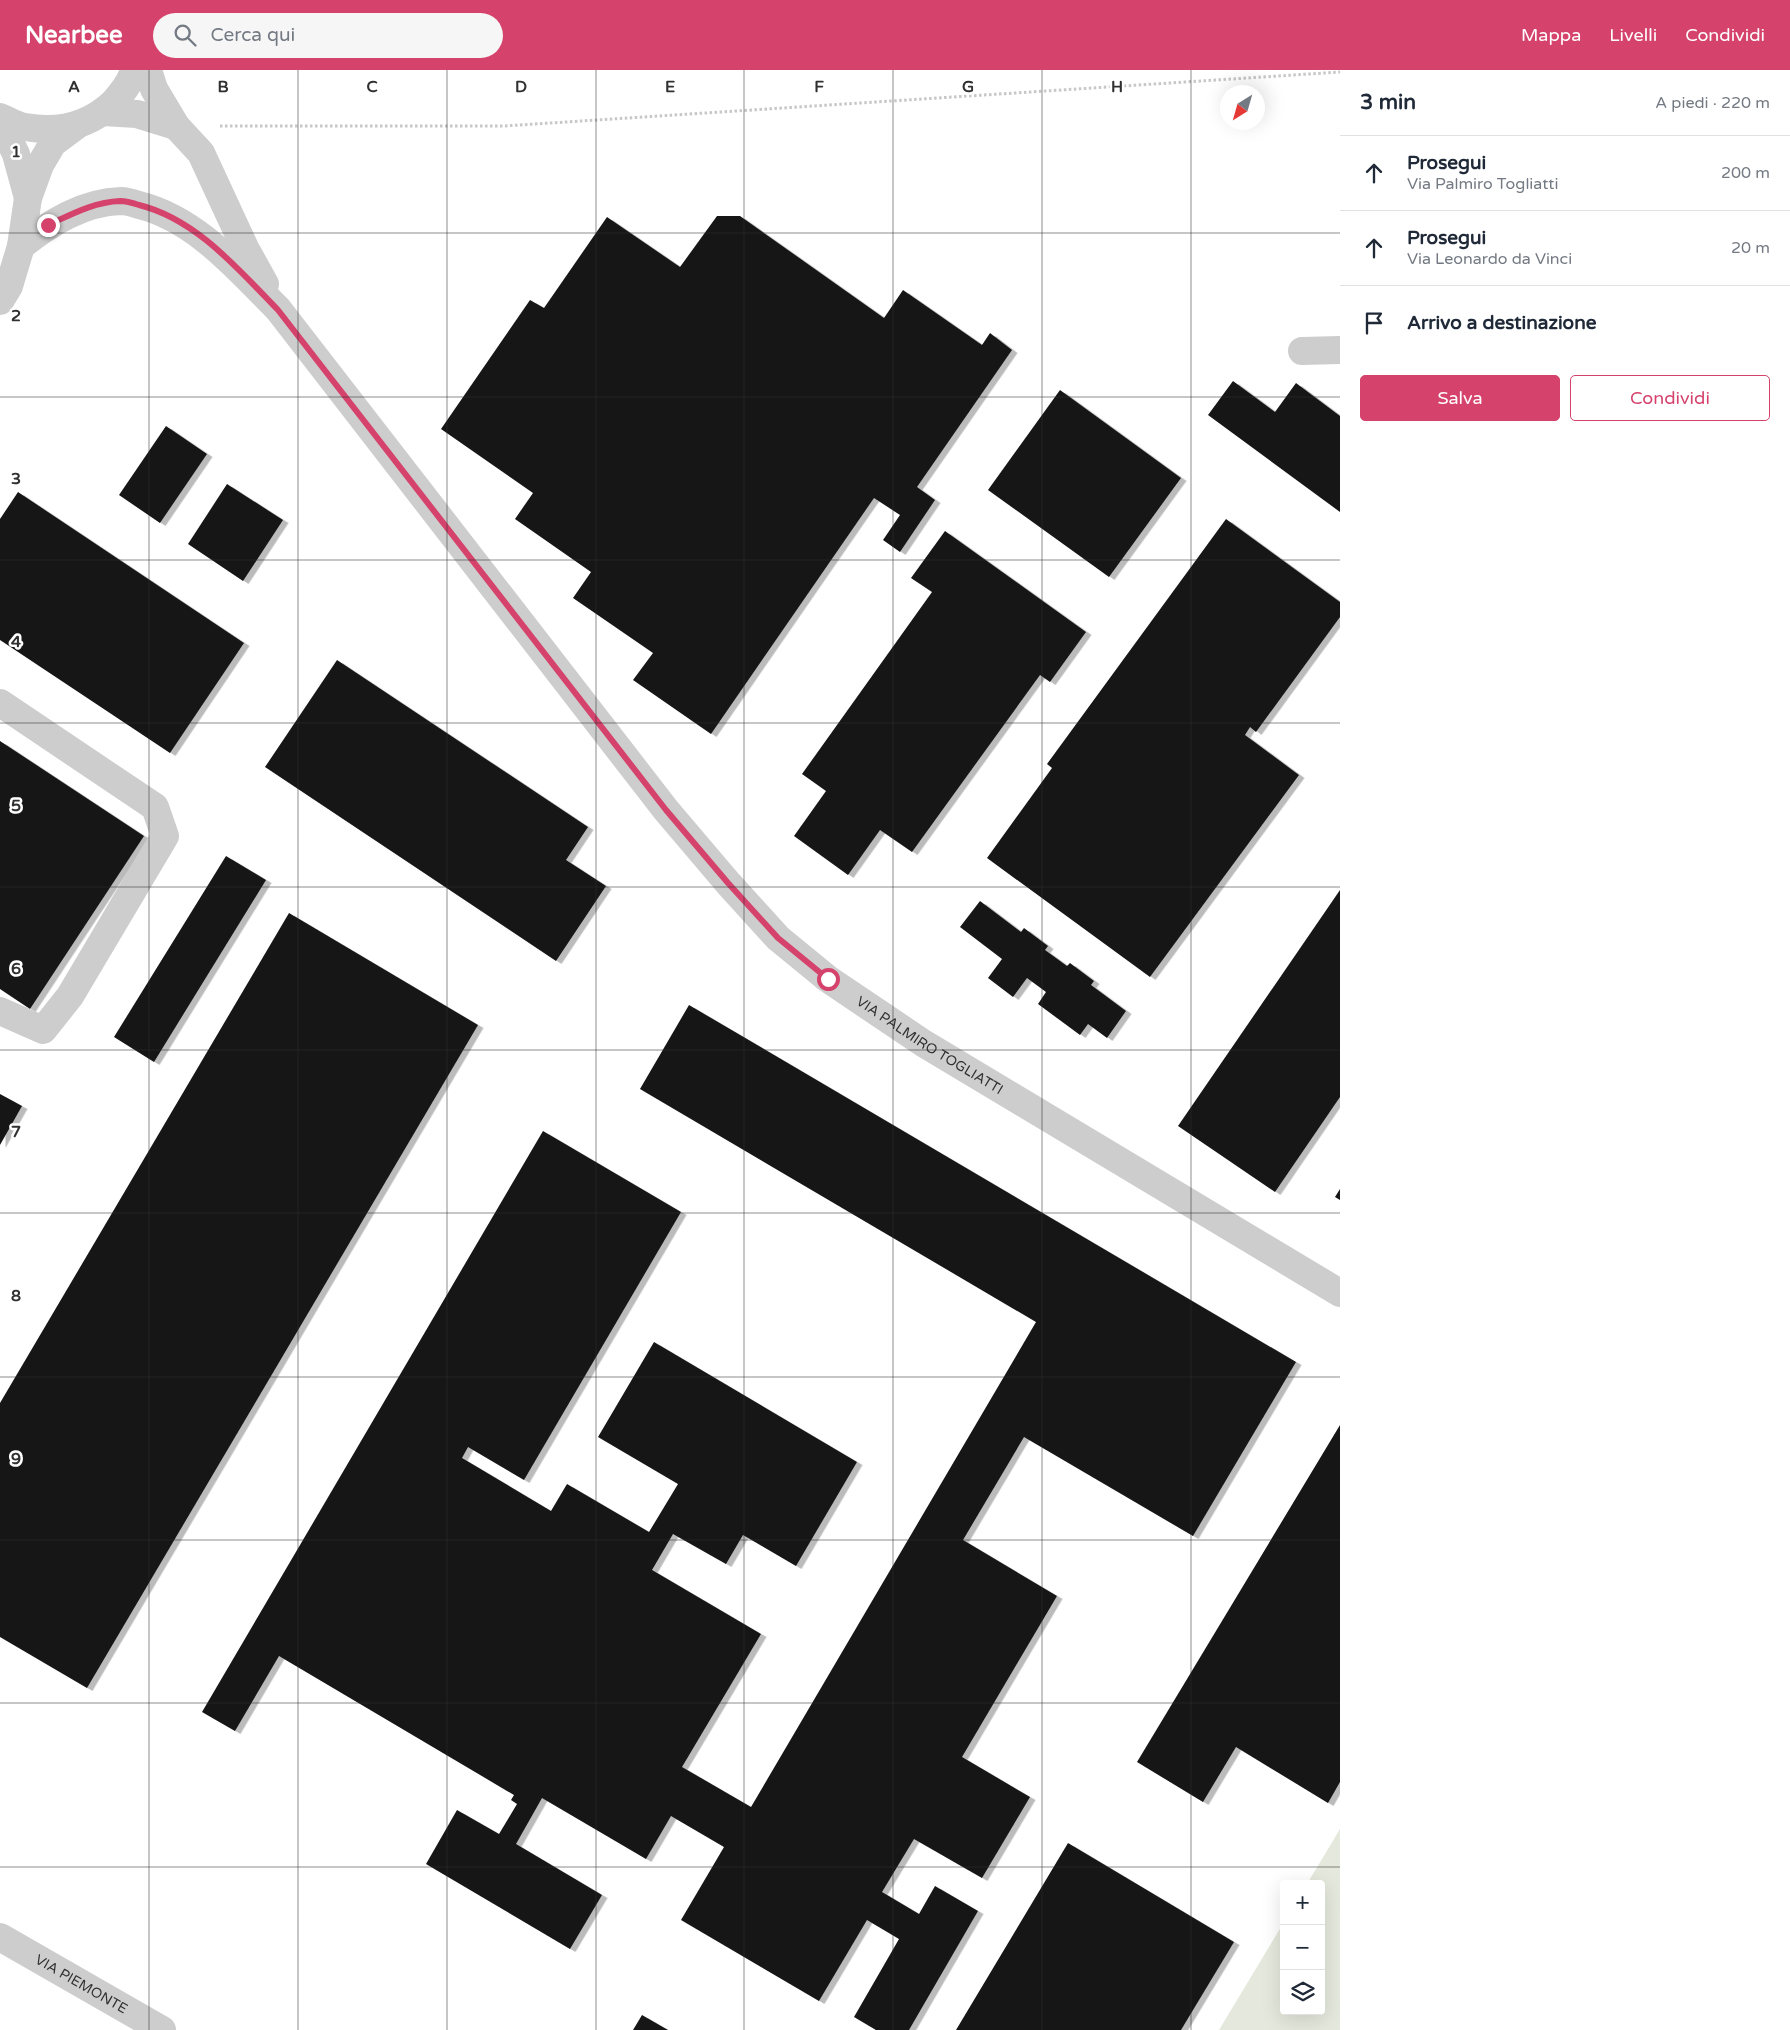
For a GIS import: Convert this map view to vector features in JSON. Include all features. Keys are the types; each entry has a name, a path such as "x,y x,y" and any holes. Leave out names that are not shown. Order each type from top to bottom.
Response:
{"street":[{"path":"0,301 9,286 21,246 28,198 40,165 53,143 76,126 103,112 123,93 134,70"},
{"name":"VIA PALMIRO TOGLIATTI","path":"148,70 154,89 176,126 201,153 245,248 278,310"},
{"path":"103,112 137,114 176,126"},
{"path":"0,116 23,127 61,130 76,126"},
{"path":"0,121 16,154 28,198"},
{"name":"VIA PALMIRO TOGLIATTI","path":"21,246 48,225 89,206 122,201 156,209 189,227 233,264 278,310 666,810 778,938 828,979 922,1043 1340,1293"},
{"path":"1302,351 1340,350"},
{"path":"0,704 155,807 165,836 70,996 43,1030 0,1012"},
{"name":"VIA PIEMONTE","path":"0,1937 162,2030"}],"path":[{"path":"176,126 504,126 1340,72"}],"shaded area":[{"path":"1340,1829 1340,2030 1219,2030 1280,1929 1280,2015 1325,2015 1325,1880 1309,1880"}],"building":[{"path":"717,216 740,216 884,318 903,290 982,345 990,333 1012,350 917,487 935,500 900,552 883,540 900,515 874,498 711,734 633,680 653,653 573,598 591,572 515,519 533,493 441,429 530,300 544,308 607,217 680,267"},
{"path":"1233,381 1275,412 1296,383 1340,416 1340,512 1208,415"},
{"path":"1060,390 1181,478 1109,577 988,490"},
{"path":"166,426 207,454 160,523 119,495"},
{"path":"227,484 283,520 243,581 188,544"},
{"path":"18,492 244,643 170,753 0,640 0,519"},
{"path":"1226,519 1340,602 1340,617 1256,732 1250,727 1245,735 1299,775 1150,977 987,858 1052,768 1047,764"},
{"path":"945,531 1086,632 1050,682 1040,675 912,852 880,830 848,875 794,836 826,791 802,774 932,592 911,578"},
{"path":"337,660 588,827 566,860 606,886 556,961 265,767"},
{"path":"0,741 144,836 30,1009 0,989"},
{"path":"226,856 266,880 154,1062 114,1037"},
{"path":"1340,890 1340,1097 1275,1192 1178,1126"},
{"path":"980,901 1021,932 1024,928 1048,946 1045,950 1067,966 1070,963 1094,981 1091,985 1126,1011 1107,1038 1088,1024 1080,1035 1038,1004 1046,992 1027,978 1013,997 988,978 1002,959 960,927"},
{"path":"289,913 478,1025 87,1688 0,1637 0,1403"},
{"path":"689,1005 1296,1362 1193,1536 1024,1437 963,1540 1057,1596 962,1757 1030,1797 982,1878 914,1839 882,1892 919,1914 935,1886 978,1911 909,2030 876,2030 854,2017 899,1939 867,1920 819,2001 681,1920 724,1847 671,1816 646,1859 542,1798 516,1844 602,1895 570,1949 426,1864 457,1810 499,1834 517,1804 511,1800 514,1795 279,1656 235,1731 202,1712 543,1131 681,1212 524,1480 468,1447 462,1458 551,1511 567,1484 649,1532 678,1484 598,1437 654,1342 857,1462 796,1566 743,1535 726,1564 673,1534 652,1570 761,1634 682,1767 751,1807 1036,1322 640,1089"},
{"path":"0,1094 22,1106 0,1145"},
{"path":"1340,1189 1340,1200 1335,1197"},
{"path":"1340,1425 1340,1782 1328,1803 1236,1747 1203,1802 1137,1762"},
{"path":"1068,1843 1234,1942 1181,2030 956,2030"},
{"path":"642,2015 668,2030 633,2030"}],"route":[{"path":"48,225 89,206 122,201 156,209 189,227 233,264 278,310 666,810 778,938 828,979"}]}
